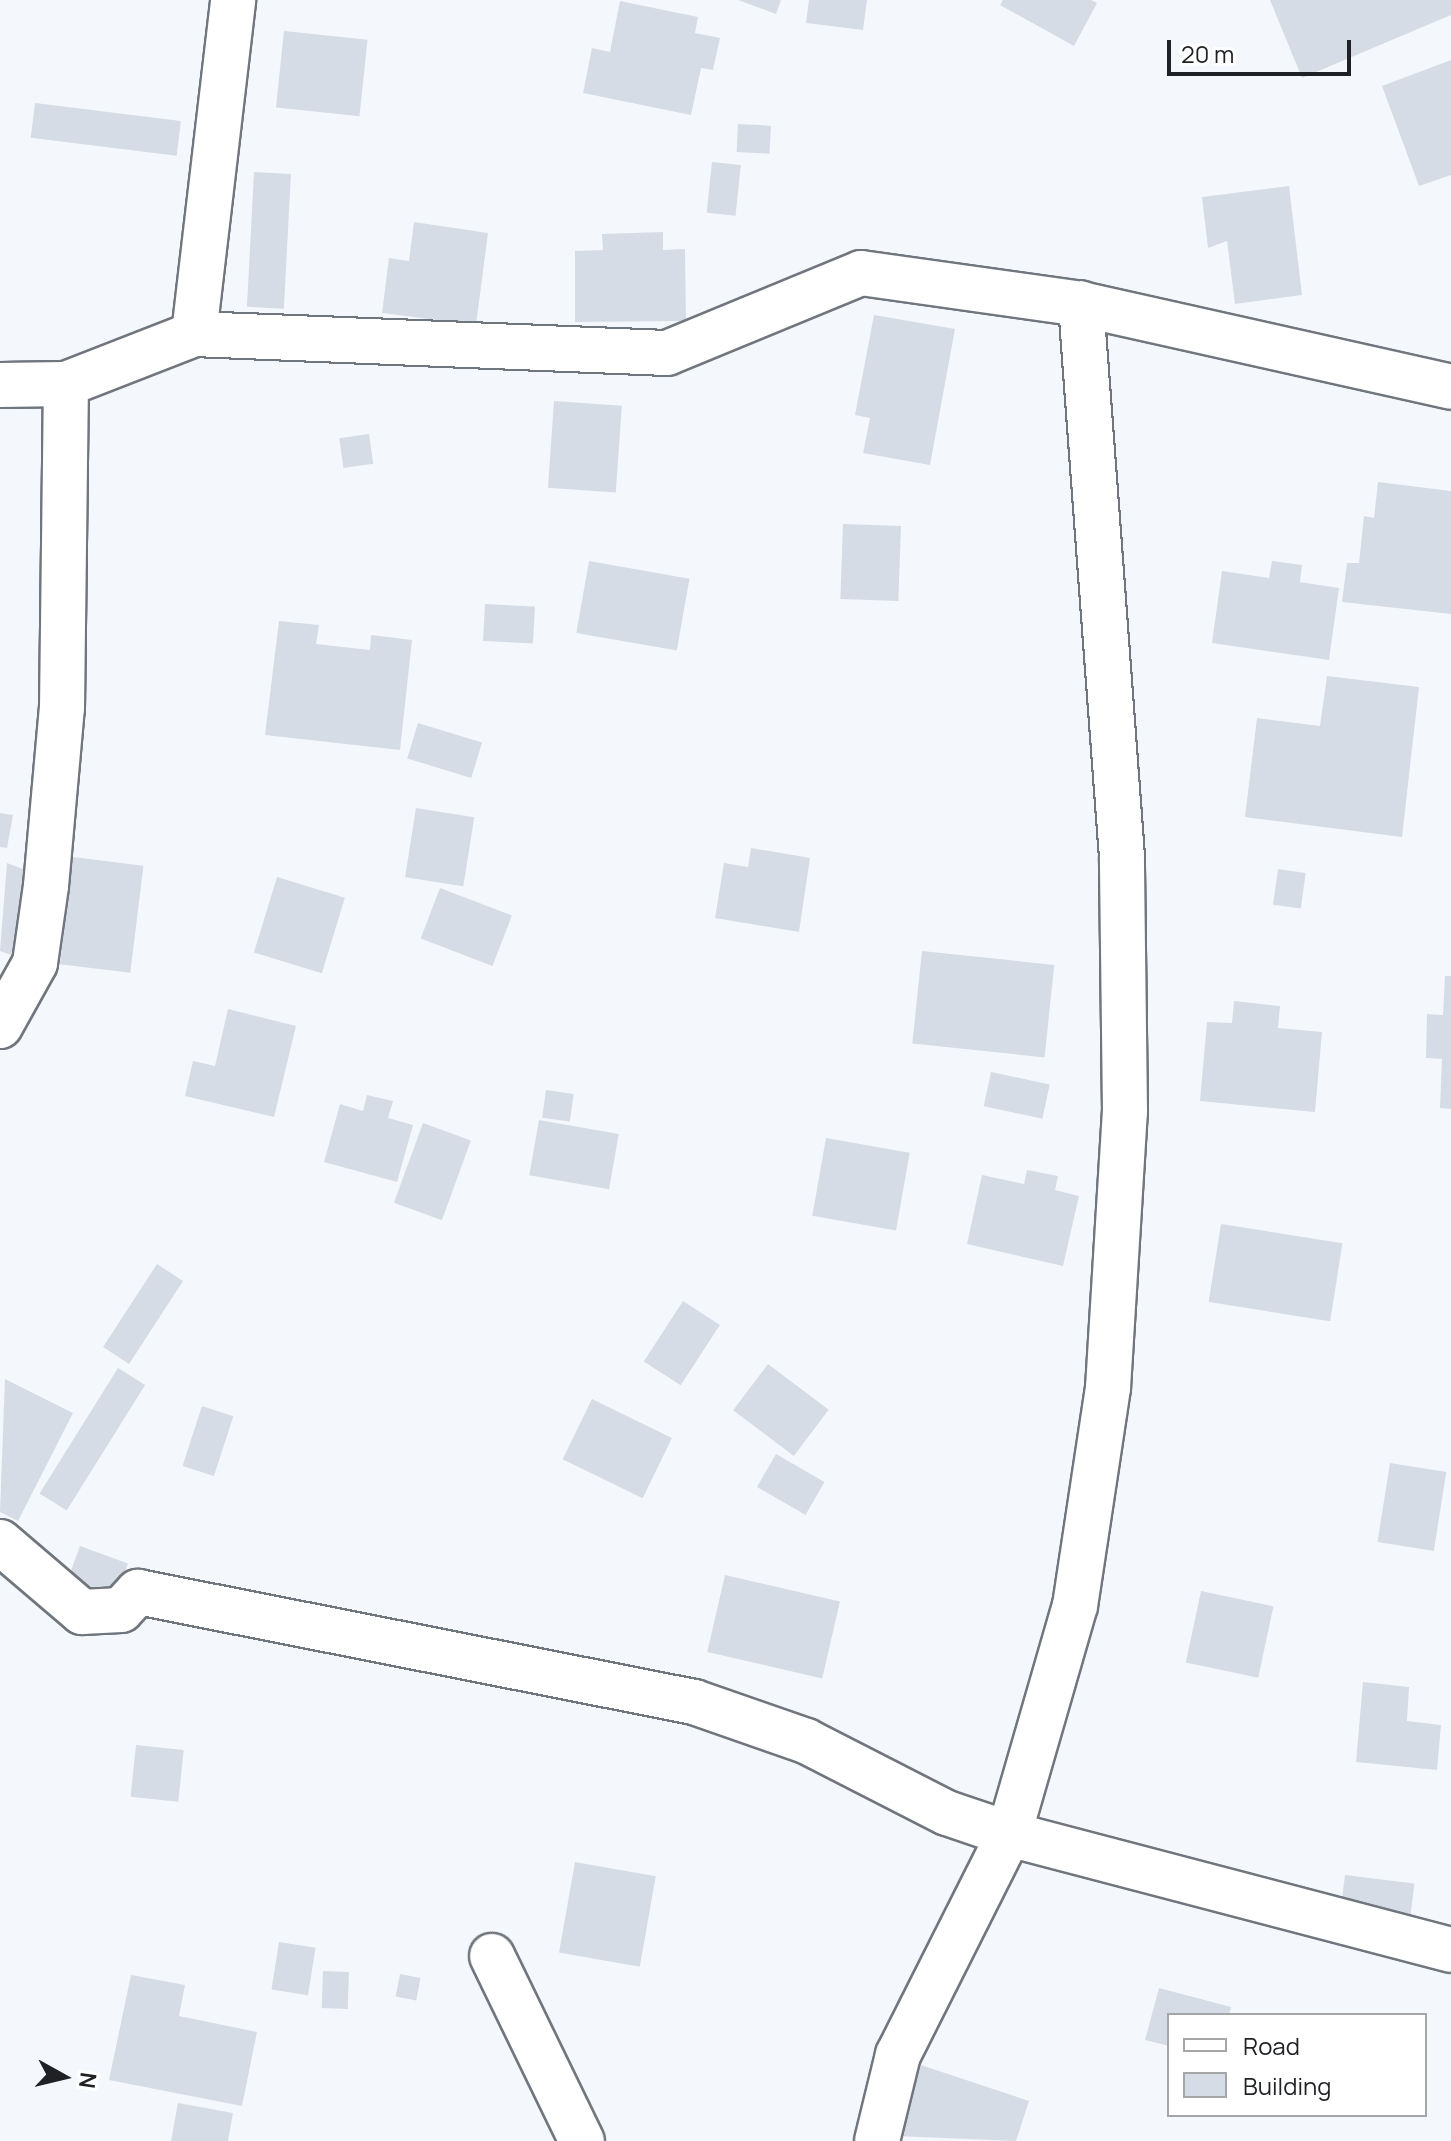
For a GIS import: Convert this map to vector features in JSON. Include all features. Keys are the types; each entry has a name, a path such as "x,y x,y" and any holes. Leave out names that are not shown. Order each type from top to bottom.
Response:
{"street":[{"path":"194,334 233,0"},
{"path":"0,385 66,384 194,334 667,353 861,273 1081,304 1451,387"},
{"path":"877,2141 898,2055 1009,1834 1075,1606 1108,1388 1125,1112 1122,857 1081,304"},
{"path":"0,1026 35,963 46,886 62,708 66,384"},
{"path":"0,1542 82,1612 121,1610 138,1592 694,1702 806,1741 947,1813 1009,1834 1182,1885 1451,1950"},
{"path":"492,1956 582,2141"}],"building":[{"path":"738,0 781,0 776,14"},
{"path":"809,0 867,0 863,30 806,23"},
{"path":"1003,0 1091,0 1097,3 1074,46 1000,5"},
{"path":"1270,0 1451,0 1451,15 1302,78"},
{"path":"620,1 698,17 695,33 720,38 713,70 701,68 691,115 583,93 592,48 610,52"},
{"path":"284,31 368,40 359,116 276,108"},
{"path":"1451,60 1451,175 1419,186 1382,86"},
{"path":"35,103 181,121 177,156 31,138"},
{"path":"738,124 771,126 769,154 737,152"},
{"path":"712,162 741,165 736,216 707,213"},
{"path":"254,172 291,174 284,309 247,307"},
{"path":"1289,186 1302,295 1235,304 1227,241 1208,248 1202,197"},
{"path":"414,222 488,233 476,325 382,313 389,258 409,261"},
{"path":"663,232 663,250 685,249 686,321 575,322 575,251 603,250 602,234"},
{"path":"874,315 955,329 930,465 863,453 870,418 855,415"},
{"path":"554,401 622,406 616,493 548,488"},
{"path":"369,434 373,464 343,468 339,438"},
{"path":"1378,482 1451,491 1451,614 1342,602 1347,563 1359,563 1364,516 1374,518"},
{"path":"843,524 901,526 898,601 840,599"},
{"path":"589,561 689,579 677,651 576,633"},
{"path":"1272,561 1302,565 1300,582 1339,588 1329,660 1212,643 1222,571 1269,578"},
{"path":"485,604 535,607 533,644 483,641"},
{"path":"279,621 319,625 316,644 370,650 371,635 412,640 400,750 265,735"},
{"path":"1327,676 1419,687 1402,837 1245,817 1257,718 1320,726"},
{"path":"418,723 482,743 471,778 407,758"},
{"path":"416,808 474,817 463,886 405,877"},
{"path":"0,813 13,815 7,848 0,847"},
{"path":"751,848 810,858 799,932 715,918 724,863 748,867"},
{"path":"73,857 143,866 130,973 60,964"},
{"path":"7,863 39,875 11,955 0,951"},
{"path":"1278,869 1306,873 1301,909 1273,905"},
{"path":"277,877 345,898 322,973 254,953"},
{"path":"440,888 512,916 493,966 421,938"},
{"path":"922,951 1054,965 1045,1057 912,1043"},
{"path":"1445,976 1451,976 1451,1109 1440,1108 1442,1059 1426,1058 1427,1014 1443,1015"},
{"path":"1234,1001 1280,1006 1278,1028 1322,1032 1315,1112 1200,1101 1207,1022 1232,1023"},
{"path":"228,1009 296,1026 274,1117 185,1096 193,1061 215,1066"},
{"path":"991,1072 1050,1084 1042,1119 984,1106"},
{"path":"546,1090 574,1094 570,1122 542,1118"},
{"path":"367,1095 393,1101 388,1118 413,1125 397,1182 324,1162 340,1104 363,1111"},
{"path":"539,1120 619,1134 609,1189 529,1175"},
{"path":"423,1123 471,1140 442,1220 394,1203"},
{"path":"826,1138 910,1153 896,1231 812,1216"},
{"path":"1027,1170 1058,1176 1055,1190 1079,1196 1063,1266 967,1244 982,1175 1024,1184"},
{"path":"1221,1224 1342,1243 1330,1321 1209,1302"},
{"path":"157,1264 183,1281 129,1364 103,1347"},
{"path":"683,1301 720,1325 681,1385 644,1361"},
{"path":"768,1364 829,1410 794,1456 733,1410"},
{"path":"118,1368 145,1385 67,1510 40,1494"},
{"path":"5,1379 73,1413 18,1521 0,1512"},
{"path":"592,1399 672,1438 643,1498 563,1459"},
{"path":"202,1406 233,1416 214,1476 183,1466"},
{"path":"776,1454 824,1482 805,1515 757,1487"},
{"path":"1390,1463 1446,1472 1434,1551 1377,1542"},
{"path":"80,1546 128,1563 115,1600 67,1583"},
{"path":"725,1575 840,1602 822,1679 707,1652"},
{"path":"1201,1591 1273,1606 1258,1678 1186,1662"},
{"path":"1363,1682 1409,1687 1407,1721 1441,1725 1437,1770 1356,1762"},
{"path":"136,1745 184,1750 178,1802 131,1797"},
{"path":"575,1862 656,1876 640,1967 559,1953"},
{"path":"1345,1875 1414,1884 1407,1947 1337,1939"},
{"path":"279,1942 316,1948 308,1995 271,1989"},
{"path":"323,1971 349,1972 348,2009 322,2008"},
{"path":"400,1974 421,1978 416,2001 396,1997"},
{"path":"131,1975 185,1985 179,2016 257,2032 242,2106 109,2080"},
{"path":"1159,1988 1231,2007 1230,2013 1167,2013 1167,2046 1145,2040"},
{"path":"921,2065 1029,2101 1016,2141 897,2136"},
{"path":"178,2103 233,2113 228,2141 171,2141"}]}
